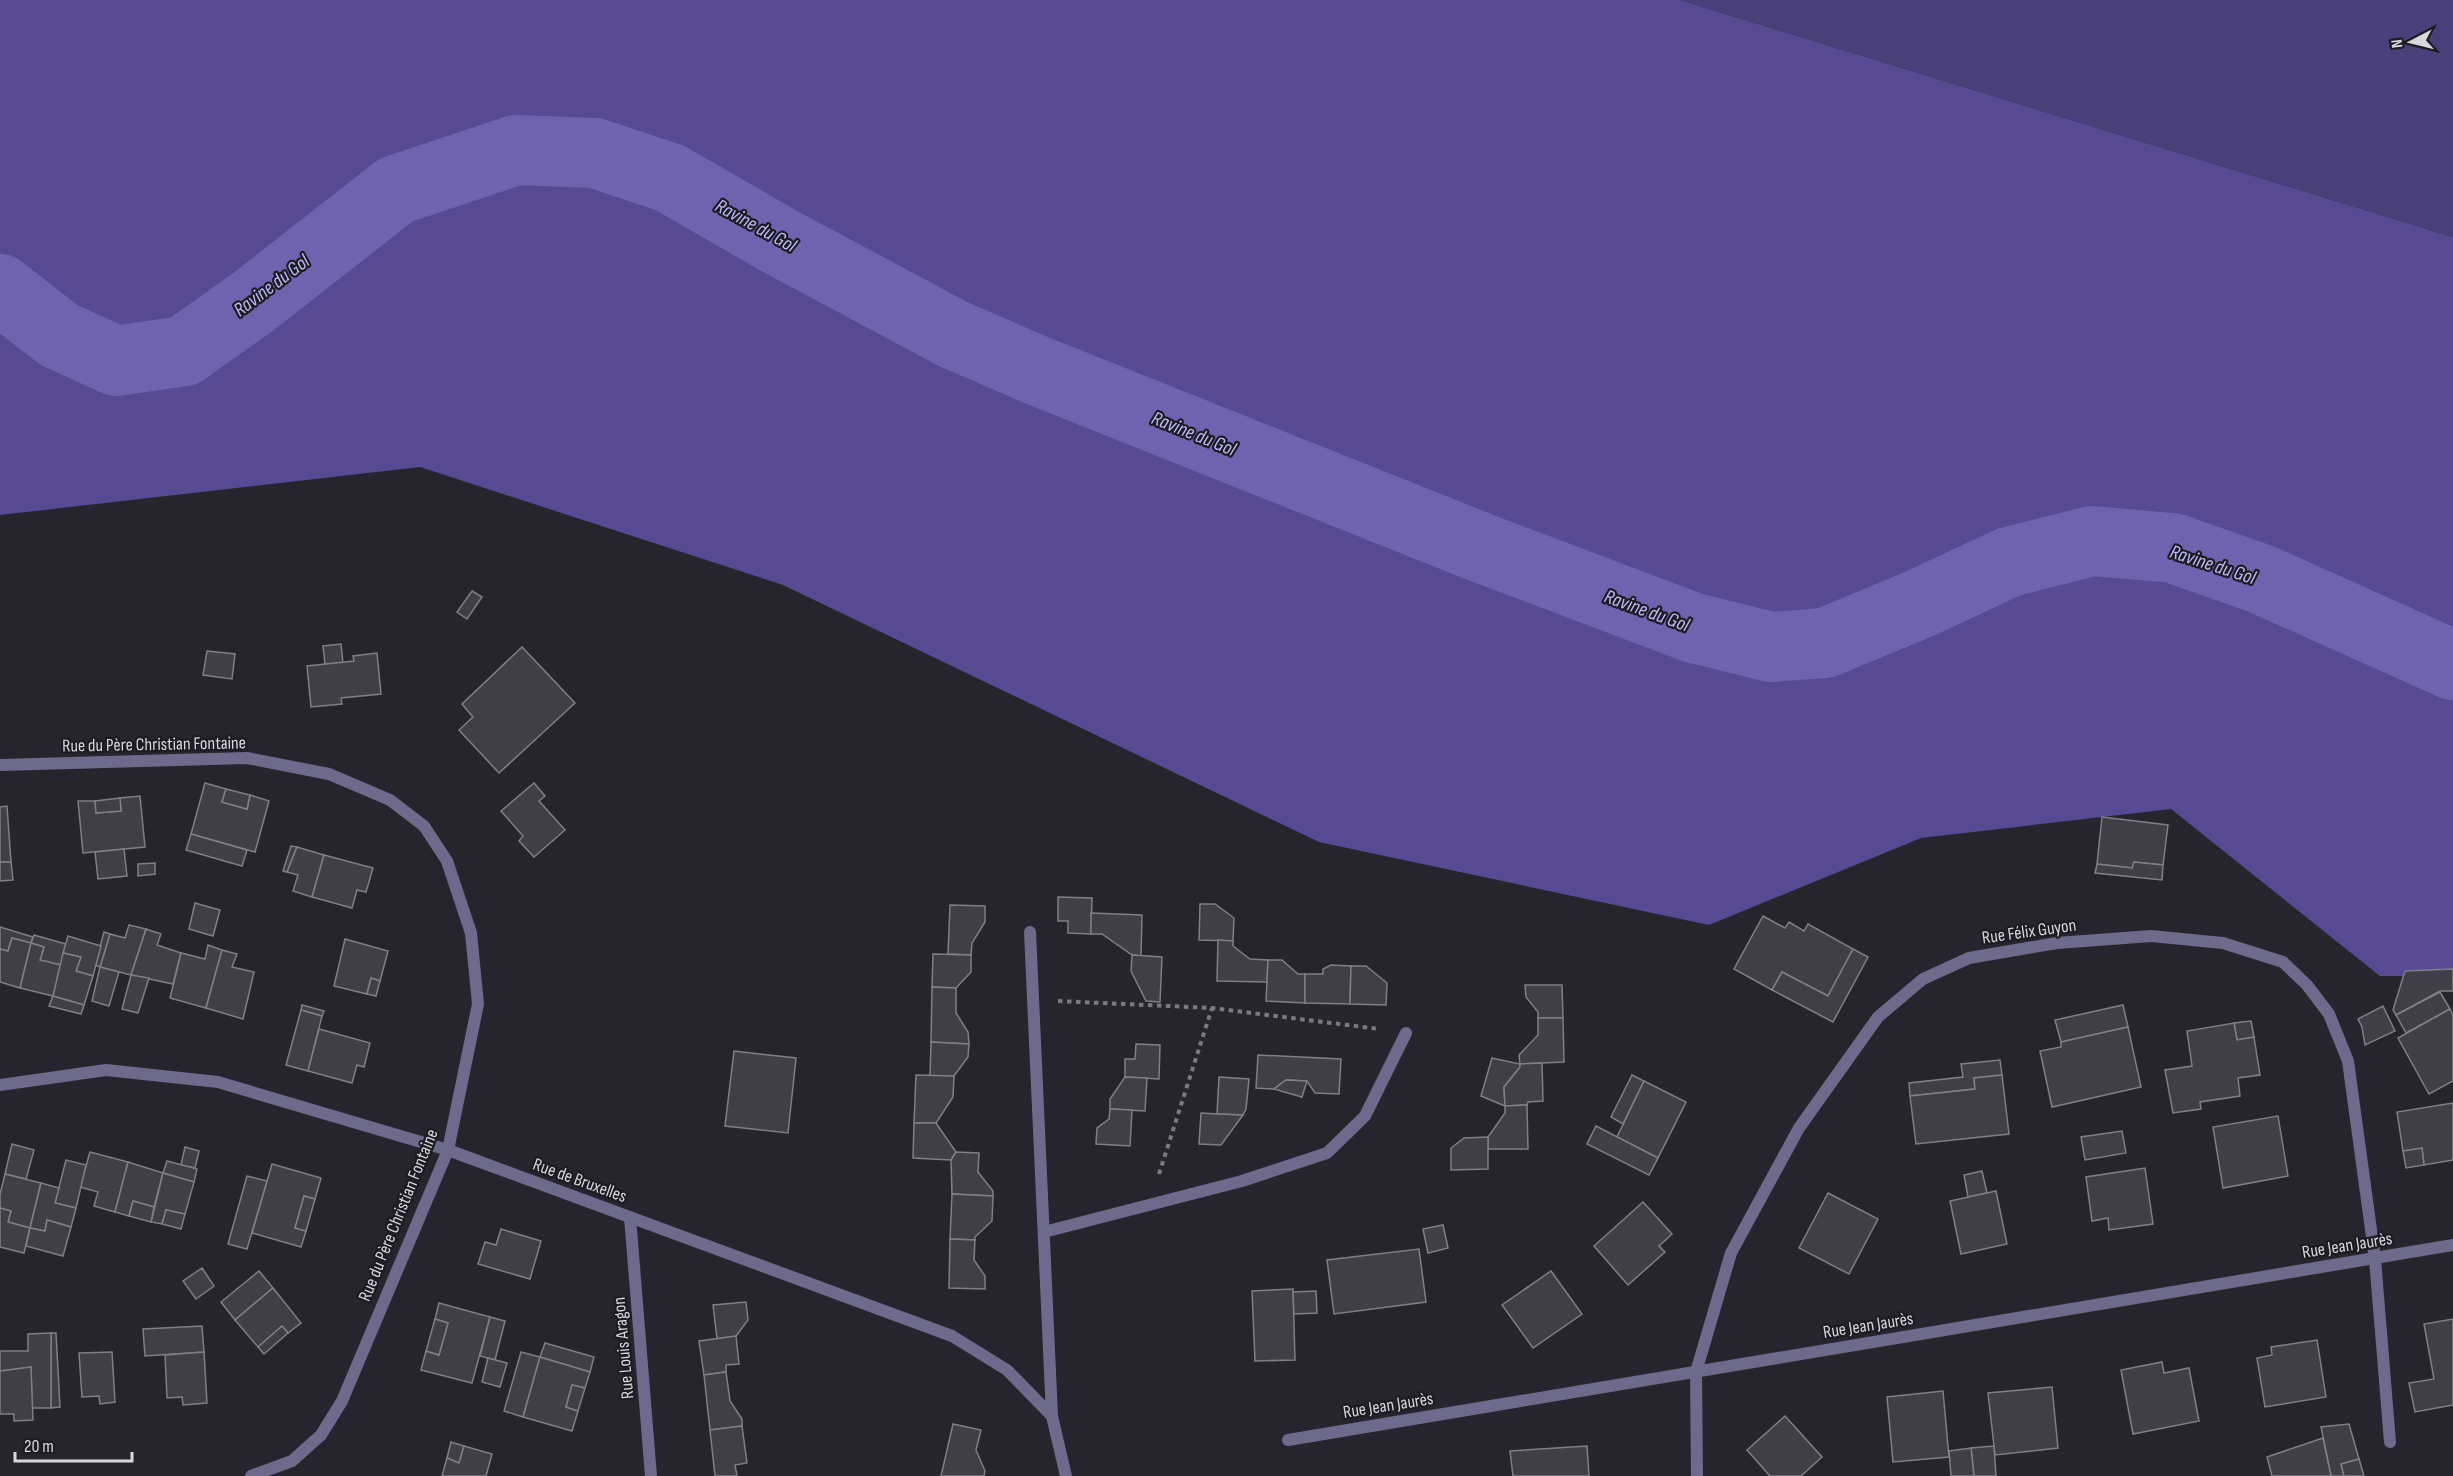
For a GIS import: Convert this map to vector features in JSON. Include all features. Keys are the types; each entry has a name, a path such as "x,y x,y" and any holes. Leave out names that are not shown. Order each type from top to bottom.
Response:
{"street":[{"name":"Rue du Père Christian Fontaine","path":"0,765 247,758 329,774 390,800 424,826 447,861 471,933 478,1004 448,1150 342,1401 321,1435 292,1461 250,1476"},
{"path":"1030,932 1052,1416 1066,1476"},
{"name":"Rue Félix Guyon","path":"1697,1476 1696,1372 1731,1253 1799,1128 1878,1017 1923,979 1970,958 2057,943 2151,936 2223,943 2283,962 2307,985 2329,1014 2348,1062 2375,1258 2390,1442"},
{"path":"1044,1232 1242,1181 1327,1153 1365,1116 1406,1033"},
{"name":"Rue de Bruxelles","path":"0,1085 106,1070 218,1082 448,1150 952,1336 1007,1370 1052,1416"},
{"name":"Rue Louis Aragon","path":"630,1217 651,1476"},
{"name":"Rue Jean Jaurès","path":"1288,1440 2453,1245"}],"path":[{"path":"1033,1000 1212,1008 1406,1033"},
{"path":"1150,1204 1212,1008"}],"shaded area":[{"path":"0,0 1680,0 2453,237 2453,976 2380,976 2171,809 1921,838 1709,925 1319,842 783,585 420,467 0,515"},
{"path":"1680,0 2453,0 2453,237"}],"building":[{"path":"472,591 482,597 467,619 457,612"},
{"path":"341,644 343,663 325,664 323,646"},
{"path":"522,647 575,703 499,773 459,730 473,717 462,704"},
{"path":"207,651 235,654 232,679 203,675"},
{"path":"377,653 381,694 341,698 342,704 311,707 307,666 354,661 353,656"},
{"path":"205,783 226,789 222,802 247,809 250,795 269,801 255,852 191,834"},
{"path":"534,783 545,796 539,801 565,830 534,857 519,841 523,836 501,811"},
{"path":"226,789 250,795 247,809 222,802"},
{"path":"140,796 145,847 83,853 78,801 95,801 96,813 121,811 120,798"},
{"path":"120,798 121,811 96,813 95,801"},
{"path":"7,806 11,862 0,862 0,807"},
{"path":"2102,817 2168,825 2163,865 2134,862 2132,868 2097,864"},
{"path":"191,834 247,850 242,866 186,850"},
{"path":"291,846 297,847 287,872 283,871"},
{"path":"297,847 324,855 312,897 293,891 298,875 287,872"},
{"path":"124,849 127,876 98,879 95,852"},
{"path":"324,855 373,868 366,892 357,890 352,908 312,897"},
{"path":"0,862 11,862 13,880 0,881"},
{"path":"2134,862 2163,865 2162,880 2095,873 2097,864 2132,868"},
{"path":"155,863 155,874 138,876 138,864"},
{"path":"1058,897 1092,898 1091,934 1068,933 1068,921 1058,921"},
{"path":"195,903 220,910 213,936 189,929"},
{"path":"1200,904 1215,904 1234,918 1233,941 1199,940"},
{"path":"950,905 985,906 985,922 972,943 971,955 948,954"},
{"path":"1091,913 1142,915 1141,956 1132,955 1102,934 1091,934"},
{"path":"1763,916 1785,928 1789,922 1804,931 1808,924 1853,949 1828,996 1782,972 1772,990 1734,969"},
{"path":"129,925 146,929 131,975 100,967 110,934 125,938"},
{"path":"0,927 33,937 31,943 12,938 8,951 0,949"},
{"path":"146,929 161,934 157,945 181,953 173,984 131,975"},
{"path":"104,932 110,934 100,967 95,965"},
{"path":"34,935 66,944 61,965 40,960 44,947 31,943"},
{"path":"68,936 101,946 93,976 76,971 81,957 63,953"},
{"path":"12,938 31,943 20,988 0,982 0,949 8,951"},
{"path":"345,939 388,951 380,981 371,978 367,994 334,986"},
{"path":"1218,940 1233,941 1233,946 1250,959 1268,960 1267,982 1217,981"},
{"path":"31,943 44,947 40,960 61,965 53,996 20,988"},
{"path":"208,945 222,950 206,1008 170,998 181,953 205,959"},
{"path":"1853,949 1868,957 1833,1022 1772,990 1782,972 1828,996"},
{"path":"222,950 237,954 232,967 254,972 243,1019 206,1008"},
{"path":"63,953 81,957 76,971 93,976 84,1005 53,996"},
{"path":"933,954 971,955 971,972 956,988 932,987"},
{"path":"1132,955 1162,957 1160,1002 1146,1001 1131,971"},
{"path":"1268,960 1282,960 1298,974 1305,974 1305,1003 1266,1001"},
{"path":"1331,965 1351,966 1350,1004 1305,1003 1305,974 1323,974 1323,969"},
{"path":"1351,966 1366,966 1387,983 1386,1005 1350,1004"},
{"path":"100,967 119,972 109,1006 92,1001"},
{"path":"2453,969 2453,991 2440,991 2396,1015 2393,1010 2405,971"},
{"path":"131,975 149,978 138,1013 122,1009"},
{"path":"371,978 380,981 376,996 367,994"},
{"path":"1525,985 1562,985 1563,1018 1538,1018 1538,1012 1526,997"},
{"path":"932,987 956,988 956,1013 968,1032 969,1044 931,1042"},
{"path":"2440,992 2450,1009 2406,1033 2396,1015"},
{"path":"53,996 84,1005 81,1014 49,1006"},
{"path":"302,1005 324,1011 322,1016 301,1010"},
{"path":"2123,1005 2128,1027 2061,1042 2055,1020"},
{"path":"2383,1006 2395,1031 2365,1045 2358,1019"},
{"path":"2450,1009 2453,1015 2453,1081 2429,1094 2398,1038"},
{"path":"301,1010 322,1016 308,1071 286,1065"},
{"path":"1538,1018 1563,1018 1564,1062 1520,1064 1519,1055 1538,1035"},
{"path":"2251,1021 2254,1037 2237,1040 2234,1023"},
{"path":"2234,1023 2237,1040 2254,1037 2260,1075 2238,1078 2240,1096 2200,1102 2201,1109 2173,1113 2165,1070 2192,1066 2187,1031"},
{"path":"2128,1027 2141,1087 2052,1107 2040,1051 2061,1047 2061,1042"},
{"path":"319,1029 370,1043 364,1067 357,1065 352,1083 308,1071"},
{"path":"931,1042 969,1044 968,1057 954,1076 930,1076"},
{"path":"1136,1044 1160,1045 1159,1079 1125,1077 1125,1059 1135,1059"},
{"path":"734,1051 796,1058 788,1133 725,1126"},
{"path":"1258,1055 1341,1059 1339,1094 1315,1093 1307,1081 1286,1080 1274,1089 1256,1088"},
{"path":"1492,1058 1520,1064 1504,1087 1505,1106 1481,1096"},
{"path":"2000,1060 2002,1075 1974,1078 1975,1089 1910,1096 1909,1083 1963,1077 1961,1064"},
{"path":"1542,1063 1543,1101 1528,1102 1527,1105 1505,1106 1504,1087 1520,1064"},
{"path":"916,1075 954,1076 953,1097 936,1123 914,1123"},
{"path":"1632,1075 1644,1081 1623,1124 1611,1117"},
{"path":"2002,1075 2009,1134 1916,1144 1910,1096 1975,1089 1974,1078"},
{"path":"1125,1077 1147,1078 1145,1111 1110,1109 1110,1099"},
{"path":"1219,1077 1249,1079 1246,1109 1243,1115 1217,1114"},
{"path":"1286,1080 1307,1081 1302,1097 1274,1089"},
{"path":"1644,1081 1686,1102 1658,1158 1617,1137"},
{"path":"2453,1103 2453,1160 2424,1165 2422,1148 2403,1151 2397,1112"},
{"path":"1527,1105 1528,1149 1488,1149 1488,1137 1505,1113 1505,1106"},
{"path":"1110,1109 1132,1110 1130,1146 1096,1144 1097,1128 1109,1119"},
{"path":"1201,1113 1243,1115 1221,1145 1199,1144"},
{"path":"2278,1116 2288,1176 2223,1188 2213,1127"},
{"path":"914,1123 936,1123 956,1152 951,1160 913,1158"},
{"path":"1596,1126 1658,1158 1649,1175 1587,1144"},
{"path":"2122,1131 2126,1153 2085,1160 2081,1137"},
{"path":"1488,1137 1488,1169 1451,1170 1451,1148 1464,1138"},
{"path":"12,1144 34,1150 26,1179 5,1174"},
{"path":"185,1147 199,1151 195,1168 181,1165"},
{"path":"2422,1148 2424,1165 2406,1168 2403,1151"},
{"path":"90,1152 128,1162 115,1212 94,1206 98,1192 80,1187"},
{"path":"956,1152 979,1153 978,1172 993,1191 993,1196 952,1194 951,1160"},
{"path":"66,1160 86,1165 76,1208 55,1203"},
{"path":"167,1161 197,1169 194,1182 163,1173"},
{"path":"128,1162 163,1173 154,1207 133,1201 129,1216 115,1212"},
{"path":"272,1164 321,1178 315,1199 304,1196 295,1228 306,1231 301,1247 252,1233"},
{"path":"2145,1168 2153,1224 2109,1230 2108,1218 2092,1221 2086,1177"},
{"path":"1982,1171 1987,1193 1968,1197 1964,1175"},
{"path":"163,1173 194,1182 185,1214 166,1210 162,1224 151,1222"},
{"path":"5,1174 41,1183 30,1228 8,1222 11,1211 0,1208 0,1194"},
{"path":"247,1176 267,1181 247,1249 228,1244"},
{"path":"41,1183 59,1188 55,1203 76,1208 71,1227 47,1220 45,1231 30,1228"},
{"path":"1996,1191 2007,1244 1961,1254 1950,1201"},
{"path":"1828,1193 1878,1219 1849,1274 1799,1248"},
{"path":"952,1194 993,1196 992,1221 975,1237 975,1240 950,1239"},
{"path":"304,1196 315,1199 306,1231 295,1228"},
{"path":"133,1201 154,1207 151,1222 129,1216"},
{"path":"1643,1202 1672,1234 1659,1246 1665,1252 1628,1285 1594,1246"},
{"path":"0,1208 11,1211 8,1222 30,1228 24,1253 0,1247"},
{"path":"166,1210 185,1214 181,1229 162,1224"},
{"path":"47,1220 71,1227 63,1256 26,1246 30,1228 45,1231"},
{"path":"1443,1225 1448,1248 1428,1253 1423,1229"},
{"path":"501,1229 541,1241 530,1279 478,1264 485,1242 496,1245"},
{"path":"950,1239 975,1240 974,1260 985,1276 985,1289 949,1288"},
{"path":"1419,1249 1426,1302 1334,1314 1327,1260"},
{"path":"202,1268 214,1286 196,1299 183,1281"},
{"path":"259,1271 273,1288 235,1320 221,1302"},
{"path":"1551,1271 1582,1314 1533,1348 1502,1305"},
{"path":"273,1288 301,1323 288,1333 282,1326 258,1347 235,1320"},
{"path":"1293,1289 1295,1360 1255,1361 1252,1291"},
{"path":"1316,1291 1317,1313 1294,1314 1293,1292"},
{"path":"746,1302 748,1320 736,1336 717,1339 713,1305"},
{"path":"439,1303 490,1317 472,1383 421,1370 426,1351 439,1355 448,1323 435,1319"},
{"path":"490,1317 505,1321 495,1360 480,1356"},
{"path":"435,1319 448,1323 439,1355 426,1351"},
{"path":"2453,1319 2453,1405 2415,1412 2409,1383 2434,1379 2424,1324"},
{"path":"202,1326 204,1352 145,1356 143,1329"},
{"path":"282,1326 288,1333 264,1354 258,1347"},
{"path":"51,1333 56,1333 60,1407 51,1408"},
{"path":"51,1333 51,1408 32,1408 31,1367 0,1371 0,1351 28,1351 28,1334"},
{"path":"736,1336 739,1364 726,1365 726,1372 704,1375 699,1341"},
{"path":"2317,1340 2326,1397 2265,1407 2257,1358 2272,1355 2271,1347"},
{"path":"545,1343 594,1357 590,1372 540,1357"},
{"path":"112,1352 115,1402 100,1404 99,1396 82,1397 79,1353"},
{"path":"204,1352 207,1403 183,1405 182,1397 167,1398 165,1355"},
{"path":"521,1352 540,1357 523,1417 504,1411"},
{"path":"540,1357 590,1372 585,1388 572,1385 566,1407 578,1411 572,1431 523,1417"},
{"path":"488,1358 507,1363 500,1387 482,1382"},
{"path":"2162,1362 2164,1373 2189,1368 2199,1421 2133,1434 2121,1370"},
{"path":"31,1367 33,1420 14,1421 14,1414 0,1414 0,1371"},
{"path":"726,1372 730,1401 742,1419 742,1426 710,1430 704,1375"},
{"path":"572,1385 585,1388 578,1411 566,1407"},
{"path":"2052,1387 2058,1448 1995,1455 1988,1393"},
{"path":"1943,1391 1949,1457 1893,1462 1887,1397"},
{"path":"1785,1416 1822,1457 1801,1476 1770,1476 1747,1450"},
{"path":"953,1424 981,1430 976,1450 985,1471 984,1476 941,1476"},
{"path":"2349,1424 2359,1459 2341,1464 2344,1476 2331,1476 2321,1427"},
{"path":"742,1426 747,1463 735,1465 737,1476 715,1476 710,1430"},
{"path":"2323,1438 2331,1476 2272,1476 2267,1457"},
{"path":"451,1442 464,1446 459,1463 447,1458"},
{"path":"464,1446 492,1454 486,1476 442,1476 447,1458 459,1463"},
{"path":"1587,1446 1589,1476 1513,1476 1510,1451"},
{"path":"1994,1446 1996,1476 1974,1476 1971,1448"},
{"path":"1971,1448 1974,1476 1951,1476 1949,1451"},
{"path":"2359,1459 2364,1476 2344,1476 2341,1464"}],"waterway":[{"name":"Ravine du Gol","path":"0,289 59,335 116,361 184,351 253,302 396,190 516,150 595,153 670,178 781,242 953,334 1036,370 1487,550 1694,628 1771,647 1825,643 1919,604 2009,562 2092,541 2173,548 2261,579 2453,665"}]}
